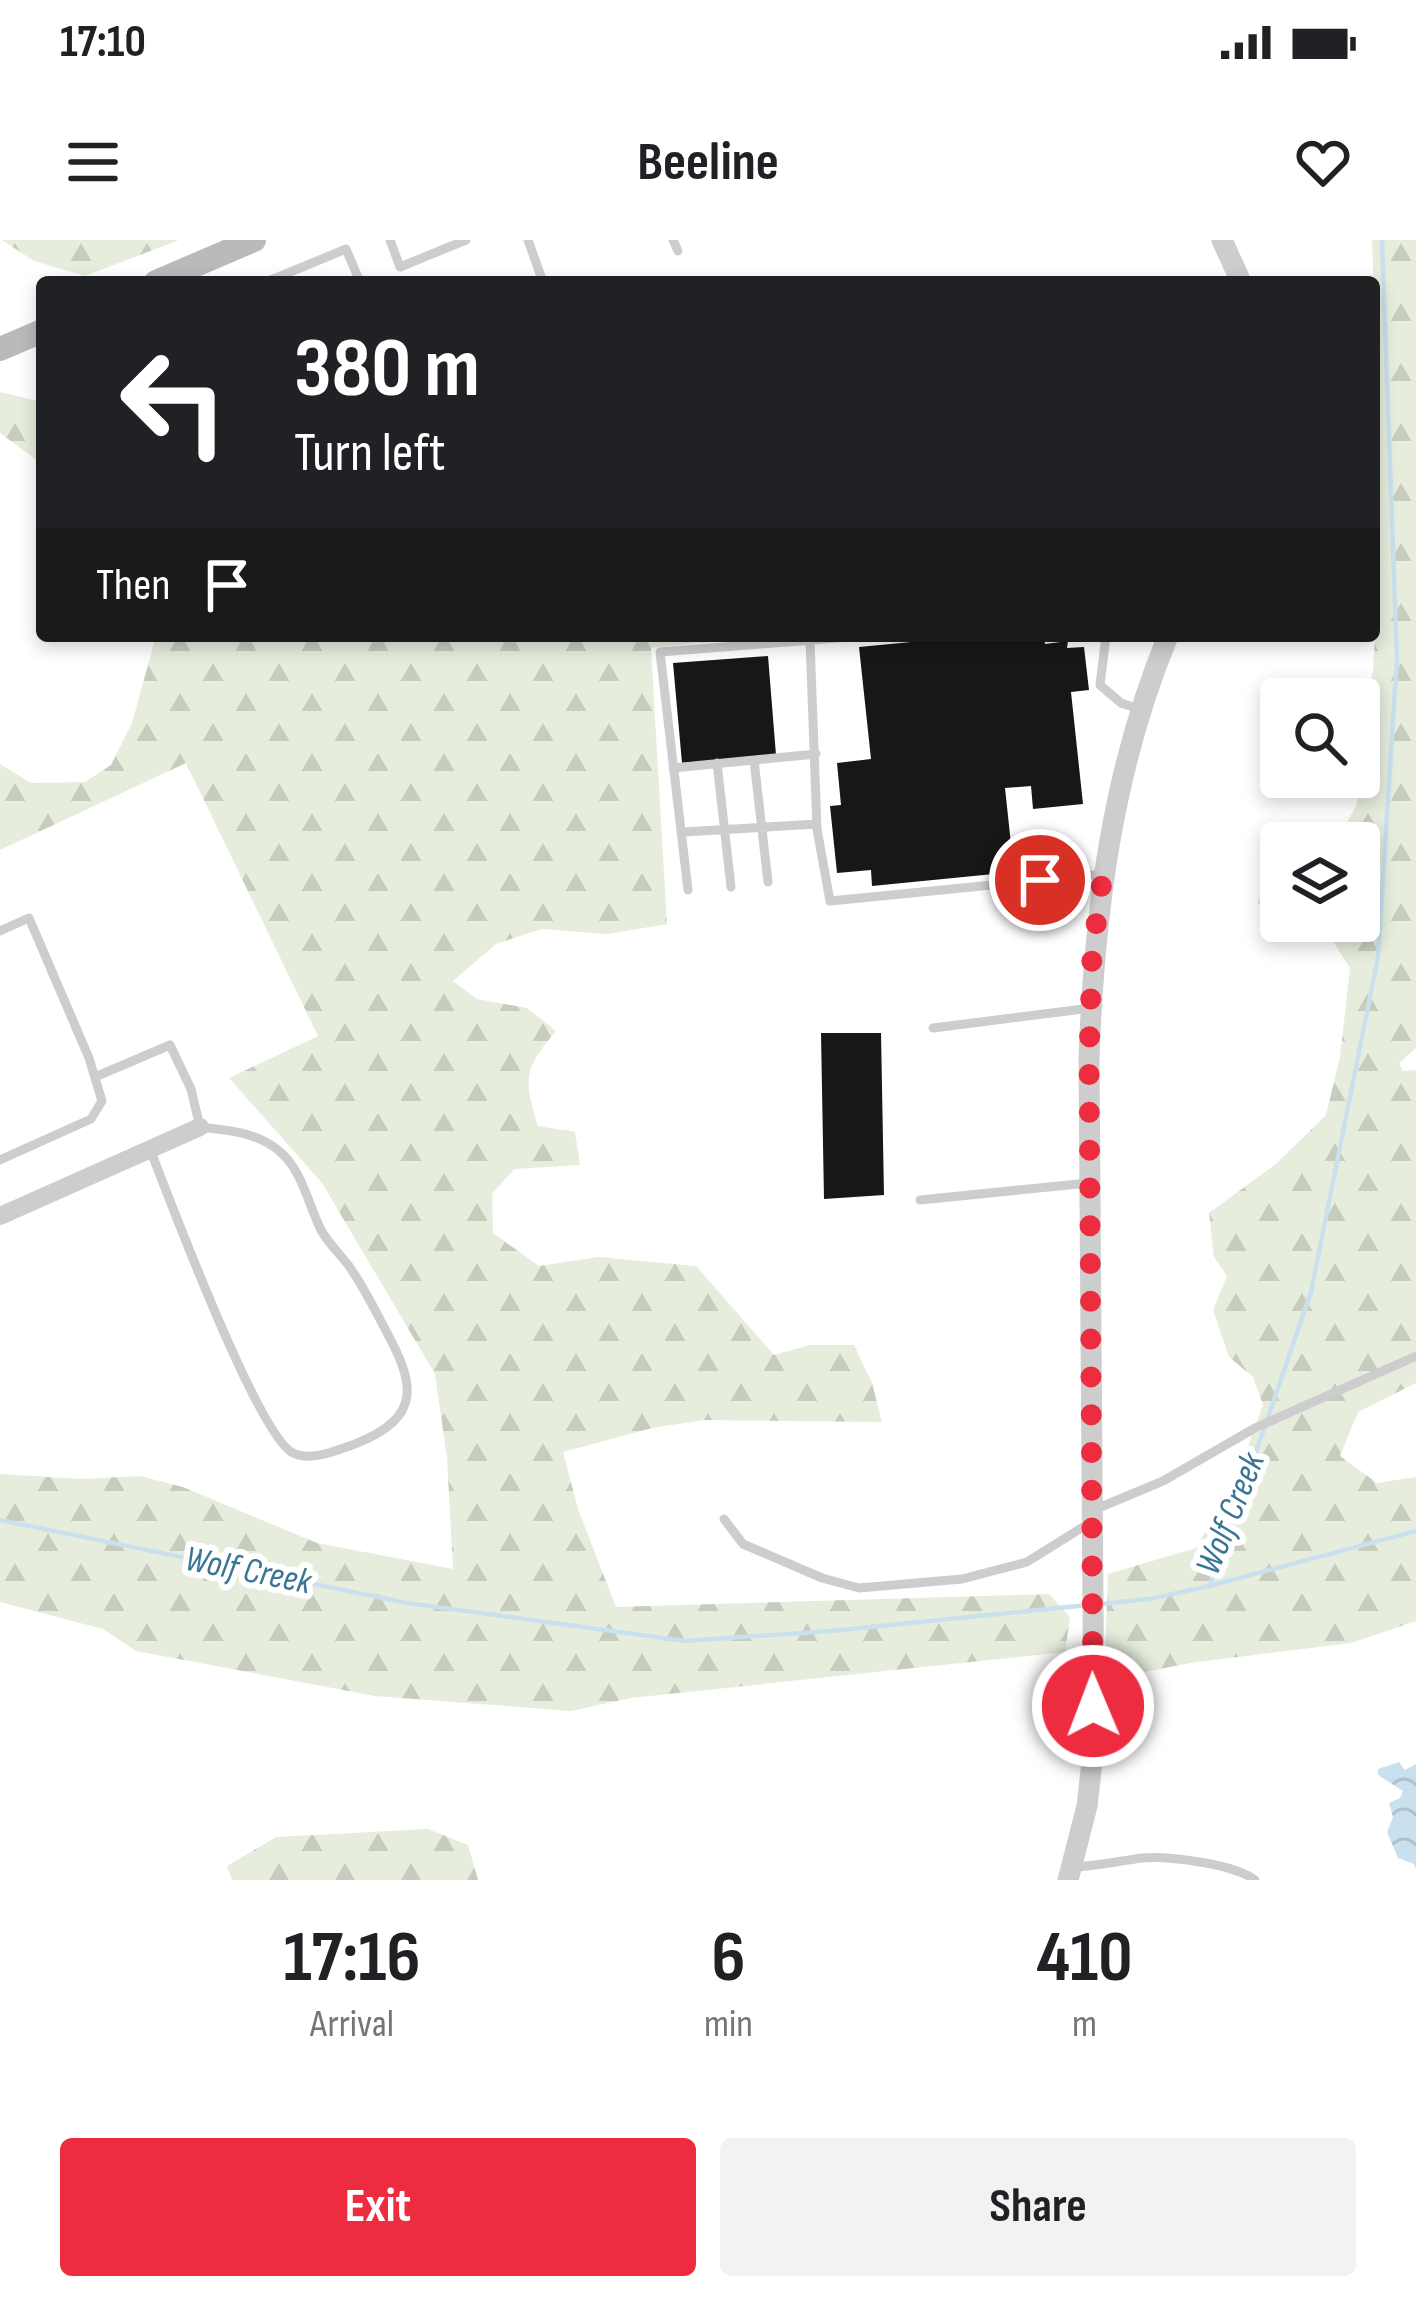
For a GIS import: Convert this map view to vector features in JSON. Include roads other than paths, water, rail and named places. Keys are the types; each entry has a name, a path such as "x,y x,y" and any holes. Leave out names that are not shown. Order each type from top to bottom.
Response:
{"main road":[{"path":"170,276 254,240"},
{"path":"0,349 36,334"}],"street":[{"path":"1222,240 1238,276"},
{"path":"1070,1874 1092,1777 1092,955 1116,807 1166,642"},
{"path":"0,1216 200,1127"}],"lane":[{"path":"390,240 404,276"},
{"path":"400,267 466,240"},
{"path":"528,240 541,276"},
{"path":"281,276 346,249 357,276"},
{"path":"688,890 660,652 785,642"},
{"path":"810,642 817,824 830,901 1103,874"},
{"path":"1105,642 1100,685 1121,703 1143,710"},
{"path":"673,768 816,754"},
{"path":"754,760 768,882"},
{"path":"717,764 731,886"},
{"path":"683,832 817,824"},
{"path":"0,931 28,918 102,1101 91,1119 0,1160"},
{"path":"933,1028 1090,1008"},
{"path":"95,1077 170,1046 191,1088 200,1127 240,1131 278,1150 294,1168 323,1234 350,1268 398,1353 410,1392 401,1414 362,1441 313,1456 298,1456 284,1447 269,1428 150,1149"},
{"path":"920,1200 1089,1183"},
{"path":"724,1519 743,1544 822,1578 859,1588 962,1579 1027,1562 1091,1516 1255,1428 1416,1356"},
{"path":"1070,1874 1143,1858 1235,1869 1255,1880"}],"water":[{"path":"1399,1762 1405,1770 1416,1764 1416,1869 1398,1858 1387,1832 1393,1817 1389,1803 1403,1791 1378,1775 1378,1769"}],"waterway":[{"name":"Wolf Creek","path":"1100,1604 1210,1586 1311,1292 1378,957 1397,658 1382,240"},
{"name":"Wolf Creek","path":"0,1520 407,1603 685,1641 1088,1605"},
{"path":"1213,1585 1416,1531"}]}
